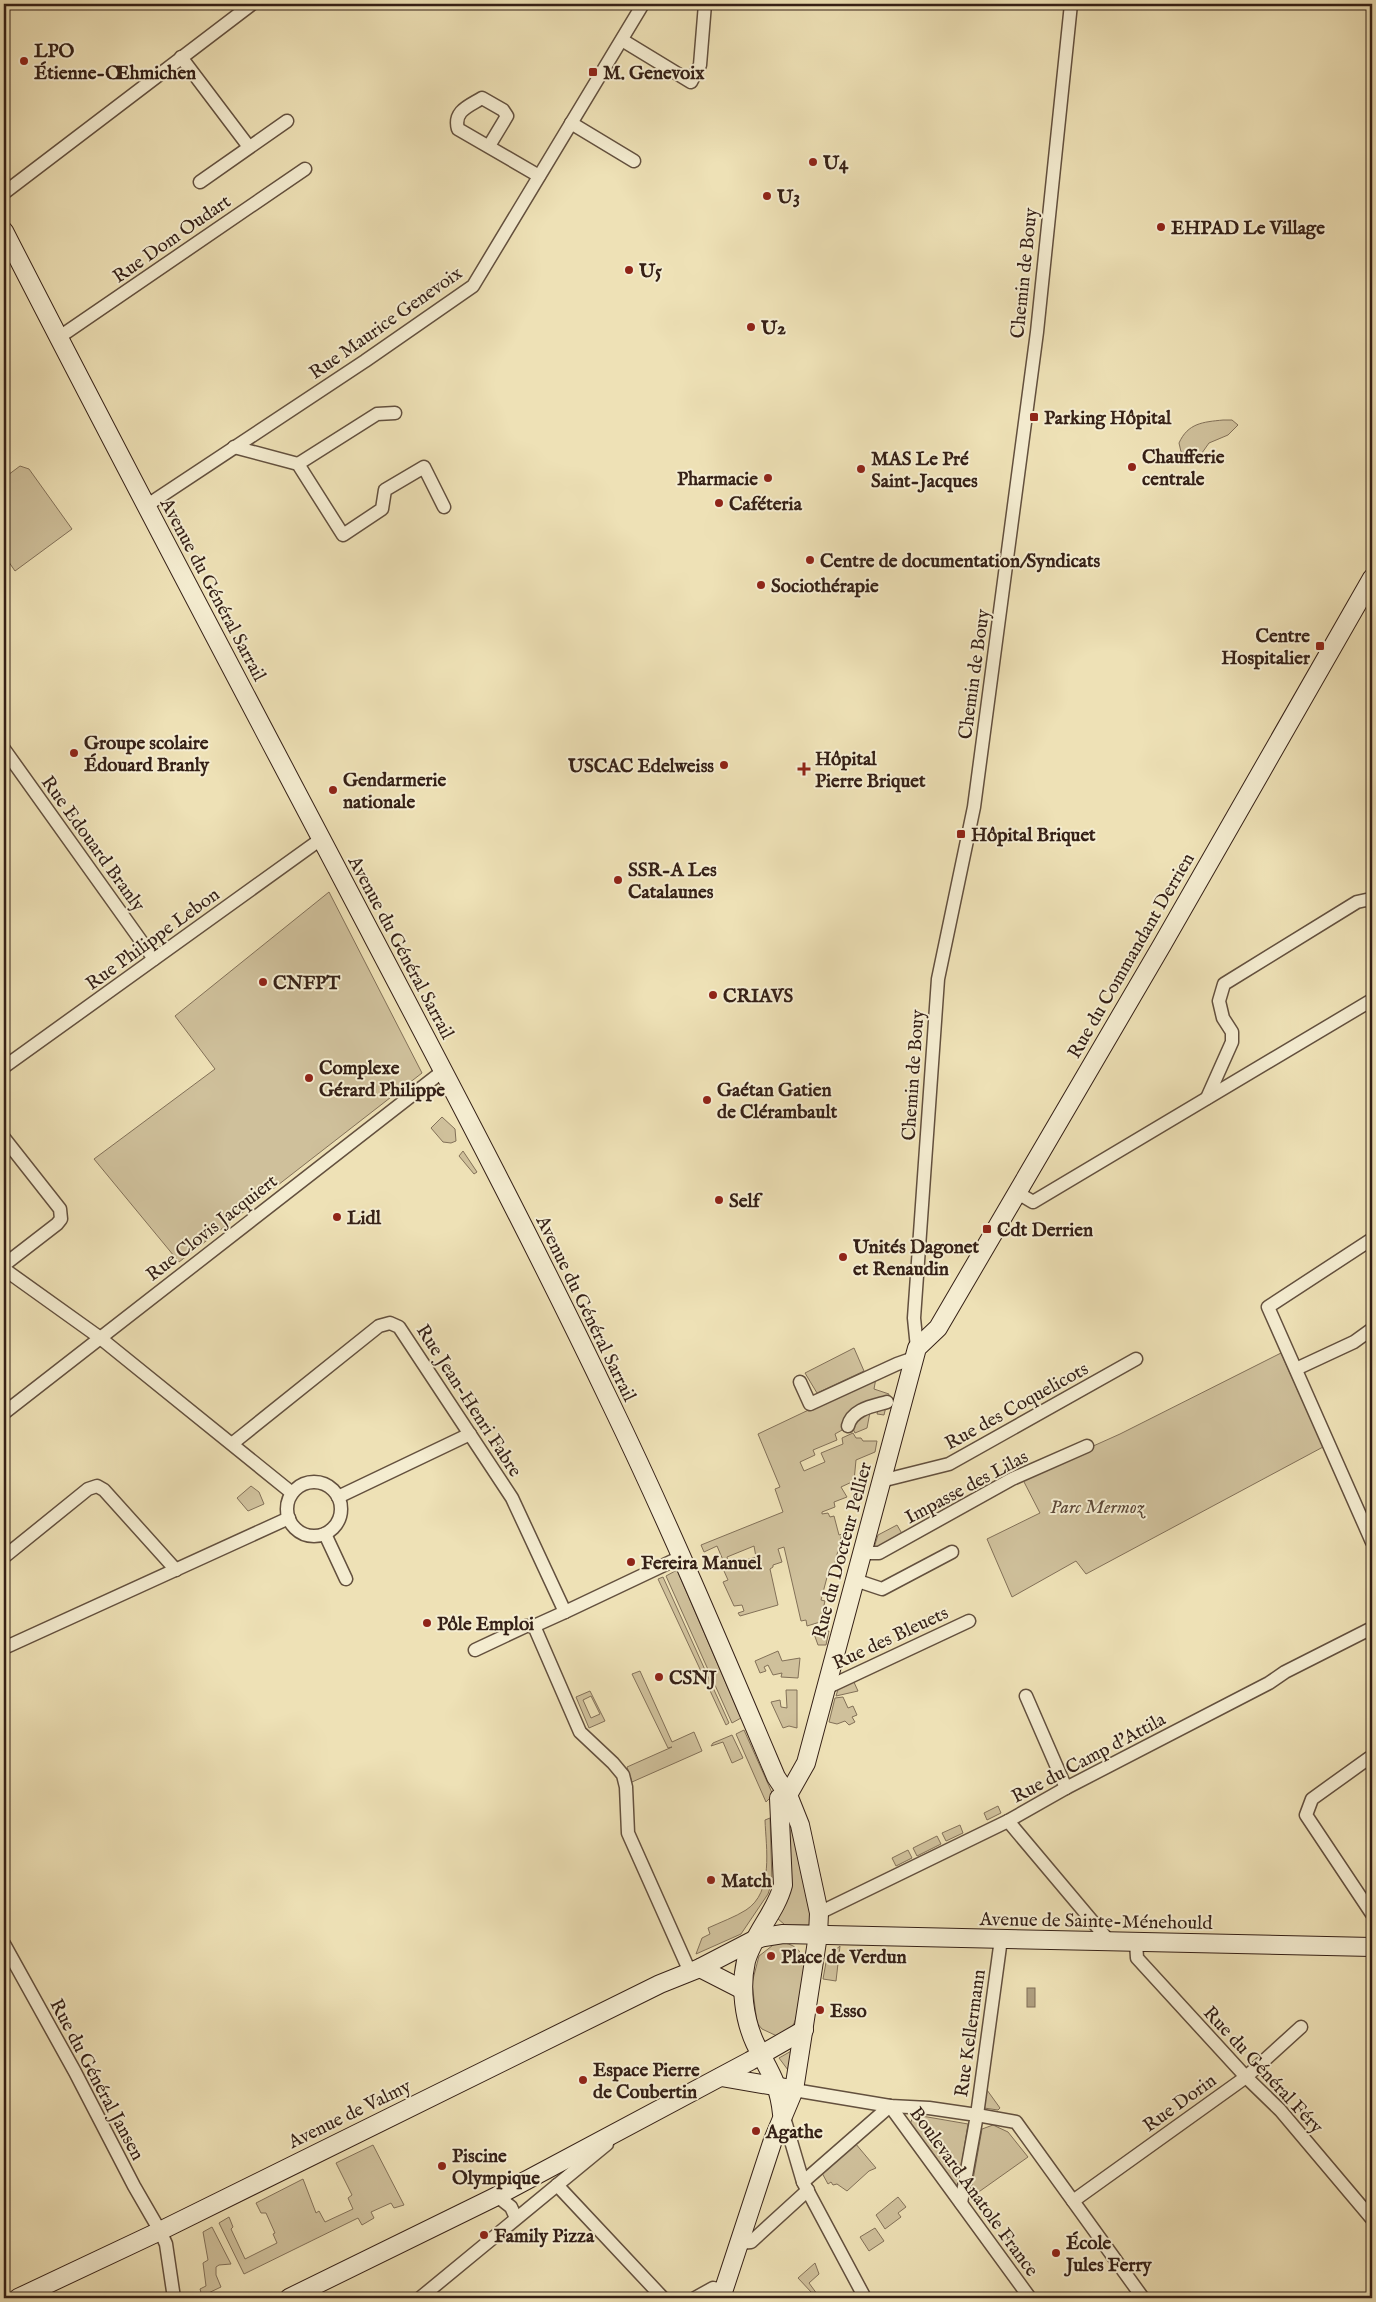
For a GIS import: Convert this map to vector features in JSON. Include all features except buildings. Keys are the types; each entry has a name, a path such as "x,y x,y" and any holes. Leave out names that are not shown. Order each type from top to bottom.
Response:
{"main road":[{"name":"Avenue du Général Sarrail","path":"4,231 58,338 443,1071 591,1364 681,1557 787,1802"},
{"name":"Rue du Commandant Derrien","path":"916,1353 938,1328 1167,936 1372,578"},
{"name":"Rue du Docteur Pellier","path":"800,1825 806,1763 916,1353"},
{"name":"Rue du Docteur Pellier","path":"787,1802 806,1763"},
{"path":"722,2294 782,2114 786,2088 804,2030 818,1935 819,1914 800,1825 787,1802"},
{"path":"786,2088 755,2052 743,1990 746,1960 754,1940 780,1895 783,1885 787,1802"},
{"path":"754,1940 775,1935 818,1935"},
{"name":"Avenue de Sainte-Ménehould","path":"818,1935 1372,1947"},
{"name":"Avenue de Valmy","path":"18,2298 160,2231 660,1984 695,1970 754,1940"},
{"path":"695,1970 743,1990"},
{"path":"289,2298 497,2196 721,2077 755,2052 768,2046 778,2046 804,2030"},
{"path":"721,2077 786,2088"}],"street":[{"path":"4,193 252,4"},
{"name":"Rue Maurice Genevoix","path":"146,506 365,361 474,286 643,4"},
{"path":"622,40 691,82 700,65 705,4"},
{"name":"Chemin de Bouy","path":"916,1353 914,1318 938,979 974,807 1037,332 1071,4"},
{"path":"182,58 249,148"},
{"path":"200,182 286,120"},
{"path":"571,123 634,161"},
{"path":"489,146 540,176"},
{"name":"Rue Dom Oudart","path":"58,338 305,169"},
{"path":"298,464 377,414 395,413"},
{"path":"234,446 298,464 343,535 382,509 385,490 424,467 444,507"},
{"name":"Rue Edouard Branly","path":"4,749 154,959"},
{"name":"Rue Philippe Lebon","path":"4,1067 321,840"},
{"path":"1207,1098 1232,1042 1232,1032 1223,1018 1219,1001 1224,984 1357,902 1366,900 1372,902"},
{"path":"1016,1192 1034,1202 1372,1000"},
{"name":"Rue Clovis Jacquiert","path":"4,1413 99,1337 443,1071"},
{"path":"4,1138 60,1209 61,1214 57,1224 4,1265"},
{"path":"1372,1240 1268,1307 1372,1542"},
{"path":"4,1269 99,1337 233,1443 292,1493"},
{"name":"Rue Jean-Henri Fabre","path":"233,1443 379,1326 390,1323 399,1327 512,1498 565,1612"},
{"path":"1296,1368 1354,1342 1372,1329"},
{"path":"800,1382 810,1404 897,1364 916,1353"},
{"name":"Rue des Coquelicots","path":"881,1481 949,1464 1136,1359"},
{"path":"848,1426 849,1422 859,1411 887,1402"},
{"path":"338,1497 470,1434"},
{"name":"Impasse des Lilas","path":"862,1553 879,1554 1012,1479 1087,1446"},
{"path":"316,1482 333,1489 338,1497 341,1511 340,1518 331,1530 325,1534 307,1535 293,1526 289,1518 288,1501 292,1493 299,1486 316,1482"},
{"path":"4,1557 88,1489 97,1486 104,1490 176,1570"},
{"path":"4,1648 289,1518"},
{"path":"325,1534 346,1579"},
{"path":"854,1580 882,1588 952,1552"},
{"path":"475,1650 526,1626 534,1626 681,1557"},
{"name":"Rue des Bleuets","path":"826,1688 969,1621"},
{"path":"534,1626 580,1732 623,1775 626,1787 628,1833 695,1970"},
{"name":"Rue du Camp d'Attila","path":"819,1914 1008,1821 1066,1788 1372,1628"},
{"path":"1026,1696 1066,1788"},
{"path":"1372,1760 1369,1758 1312,1799 1306,1815 1372,1914"},
{"path":"1008,1821 1109,1941"},
{"name":"Rue Kellermann","path":"1001,1939 977,2115 1016,2122 1143,2298"},
{"name":"Rue du Général Féry","path":"1136,1942 1137,1958 1246,2078 1280,2110 1372,2219"},
{"name":"Rue du Général Jansen","path":"4,1944 160,2231 166,2244 174,2298"},
{"name":"Rue Dorin","path":"1073,2201 1246,2078 1301,2027"},
{"path":"786,2088 890,2106 929,2108 977,2115 961,2202"},
{"path":"738,2242 751,2242 806,2186 890,2106"},
{"name":"Boulevard Anatole France","path":"890,2106 1030,2298"},
{"path":"782,2114 806,2186 865,2298"},
{"path":"420,2298 628,2126"},
{"path":"557,2185 663,2298"},
{"path":"497,2196 512,2208 516,2218"},
{"path":"695,2298 713,2288 722,2294"}],"green space":[{"path":"1232,420 1238,425 1228,435 1209,443 1197,460 1193,461 1182,456 1179,443 1187,431 1203,423"},
{"path":"20,466 29,469 72,529 15,571 4,555 4,478"},
{"name":"Complexe Gérard Philippe","path":"329,892 422,1073 179,1262 94,1159 215,1069 175,1016"},
{"path":"442,1117 455,1129 456,1141 451,1143 443,1142 431,1128"},
{"path":"463,1151 477,1172 474,1174 459,1156"},
{"path":"854,1348 864,1371 817,1393 805,1373"},
{"name":"Parc Mermoz","path":"1281,1353 1323,1447 1086,1574 1076,1561 1012,1597 987,1539 1040,1513 1022,1478 1120,1434"},
{"path":"876,1378 874,1389 889,1394 884,1415 877,1414 878,1409 871,1407 867,1428 855,1433 851,1425 835,1434 837,1440 813,1450 815,1455 800,1462 804,1471 825,1462 821,1453 843,1444 842,1438 853,1433 856,1438 861,1438 863,1441 877,1441 875,1452 856,1460 854,1481 841,1487 847,1497 834,1502 835,1507 822,1512 822,1514 828,1513 830,1517 834,1516 839,1535 842,1534 834,1567 830,1566 821,1600 825,1601 820,1622 807,1626 806,1620 801,1621 784,1547 778,1549 782,1562 773,1565 770,1569 778,1605 740,1616 738,1613 744,1611 742,1605 734,1606 723,1582 728,1580 724,1571 730,1568 730,1565 726,1567 717,1546 704,1552 701,1545 783,1512 775,1489 780,1487 758,1434","holes":["754,1546 756,1557 729,1565 727,1557"]},
{"path":"251,1486 259,1492 264,1504 248,1511 237,1498"},
{"path":"897,1525 904,1537 873,1551 878,1535"},
{"path":"677,1570 741,1718 732,1723 666,1576"},
{"path":"663,1577 729,1723 726,1725 658,1579"},
{"path":"813,1631 829,1631 826,1645 818,1645"},
{"path":"778,1651 782,1661 800,1658 798,1678 781,1677 782,1673 773,1675 768,1665 764,1667 766,1671 760,1673 755,1661"},
{"path":"640,1671 672,1742 694,1732 702,1751 632,1782 627,1767 672,1747 668,1748 632,1674"},
{"path":"853,1680 858,1691 836,1696 839,1686"},
{"path":"786,1690 797,1690 797,1728 789,1726 783,1728 771,1702 780,1700 781,1707 787,1708"},
{"path":"590,1691 605,1721 589,1728 576,1697","holes":["591,1696 600,1714 591,1718 583,1700"]},
{"path":"843,1697 848,1708 853,1706 857,1715 852,1717 855,1722 849,1725 845,1721 837,1724 829,1722 835,1698"},
{"path":"744,1730 773,1795 766,1802 736,1734"},
{"path":"732,1735 743,1758 732,1763 723,1742 711,1746 713,1743"},
{"path":"998,1806 1001,1813 987,1820 984,1813"},
{"path":"789,1816 810,1889 811,1925 785,1925 777,1918 788,1843"},
{"path":"770,1818 772,1882 768,1894 741,1934 696,1954 702,1938 710,1934 708,1928 746,1910 755,1902 761,1892 765,1881 767,1856 765,1820"},
{"path":"960,1825 963,1833 946,1841 942,1833"},
{"path":"937,1836 941,1844 917,1856 913,1848"},
{"path":"908,1850 912,1858 896,1866 892,1858"},
{"path":"777,1942 796,1948 801,1954 804,1970 797,2013 793,2025 777,2036 762,2029 757,2023 752,1983 759,1956"},
{"path":"840,1946 836,1981 823,1979 827,1957"},
{"path":"793,2050 788,2070 779,2058"},
{"path":"987,2090 1000,2108 998,2110 984,2108"},
{"path":"916,2115 968,2124 961,2168 961,2187 956,2185 927,2145 922,2143 910,2124"},
{"path":"993,2125 1008,2132 1028,2157 973,2196 971,2191 982,2129"},
{"path":"855,2143 876,2168 869,2171 847,2191 837,2184 833,2185 831,2182 828,2184 822,2173"},
{"path":"373,2145 404,2205 394,2208 391,2203 371,2212 374,2218 362,2225 358,2218 244,2274 219,2223 229,2217 233,2227 231,2229 245,2259 277,2243 273,2234 275,2233 266,2213 261,2213 256,2203 303,2179 316,2213 319,2211 325,2222 353,2209 348,2198 352,2195 336,2163"},
{"path":"898,2197 906,2207 898,2213 901,2217 885,2229 876,2215"},
{"path":"212,2227 231,2264 216,2267 216,2275 221,2287 202,2296 200,2289 206,2286 203,2263 208,2260 203,2232"},
{"path":"875,2228 884,2241 869,2251 860,2237"},
{"path":"815,2263 819,2274 809,2283 820,2298 812,2293 798,2278"}],"shaded area":[{"path":"1027,1988 1035,1988 1035,2007 1027,2007"}],"place":[{"name":"LPO Étienne-Œhmichen","path":"24,61"},
{"name":"M. Genevoix","path":"593,72"},
{"name":"U4","path":"813,162"},
{"name":"U3","path":"767,196"},
{"name":"EHPAD Le Village","path":"1161,227"},
{"name":"U5","path":"629,270"},
{"name":"U2","path":"751,327"},
{"name":"Parking Hôpital","path":"1034,417"},
{"name":"Chaufferie centrale","path":"1132,467"},
{"name":"MAS Le Pré Saint-Jacques","path":"861,469"},
{"name":"Pharmacie","path":"768,478"},
{"name":"Caféteria","path":"719,503"},
{"name":"Centre de documentation/Syndicats","path":"810,560"},
{"name":"Sociothérapie","path":"761,585"},
{"name":"Centre Hospitalier","path":"1320,646"},
{"name":"Groupe scolaire Édouard Branly","path":"74,753"},
{"name":"USCAC Edelweiss","path":"724,765"},
{"name":"Hôpital Pierre Briquet","path":"804,769"},
{"name":"Gendarmerie nationale","path":"333,790"},
{"name":"Hôpital Briquet","path":"961,834"},
{"name":"SSR-A Les Catalaunes","path":"618,880"},
{"name":"CNFPT","path":"263,982"},
{"name":"CRIAVS","path":"713,995"},
{"name":"Complexe Gérard Philippe","path":"309,1078"},
{"name":"Gaétan Gatien de Clérambault","path":"707,1100"},
{"name":"Self","path":"719,1200"},
{"name":"Lidl","path":"337,1217"},
{"name":"Cdt Derrien","path":"987,1229"},
{"name":"Unités Dagonet et Renaudin","path":"843,1257"},
{"name":"Fereira Manuel","path":"631,1562"},
{"name":"Pôle Emploi","path":"427,1623"},
{"name":"CSNJ","path":"659,1677"},
{"name":"Match","path":"711,1880"},
{"name":"Place de Verdun","path":"771,1956"},
{"name":"Esso","path":"820,2010"},
{"name":"Espace Pierre de Coubertin","path":"583,2080"},
{"name":"Agathe","path":"756,2131"},
{"name":"Piscine Olympique","path":"442,2166"},
{"name":"Family Pizza","path":"484,2235"},
{"name":"École Jules Ferry","path":"1056,2253"}]}
